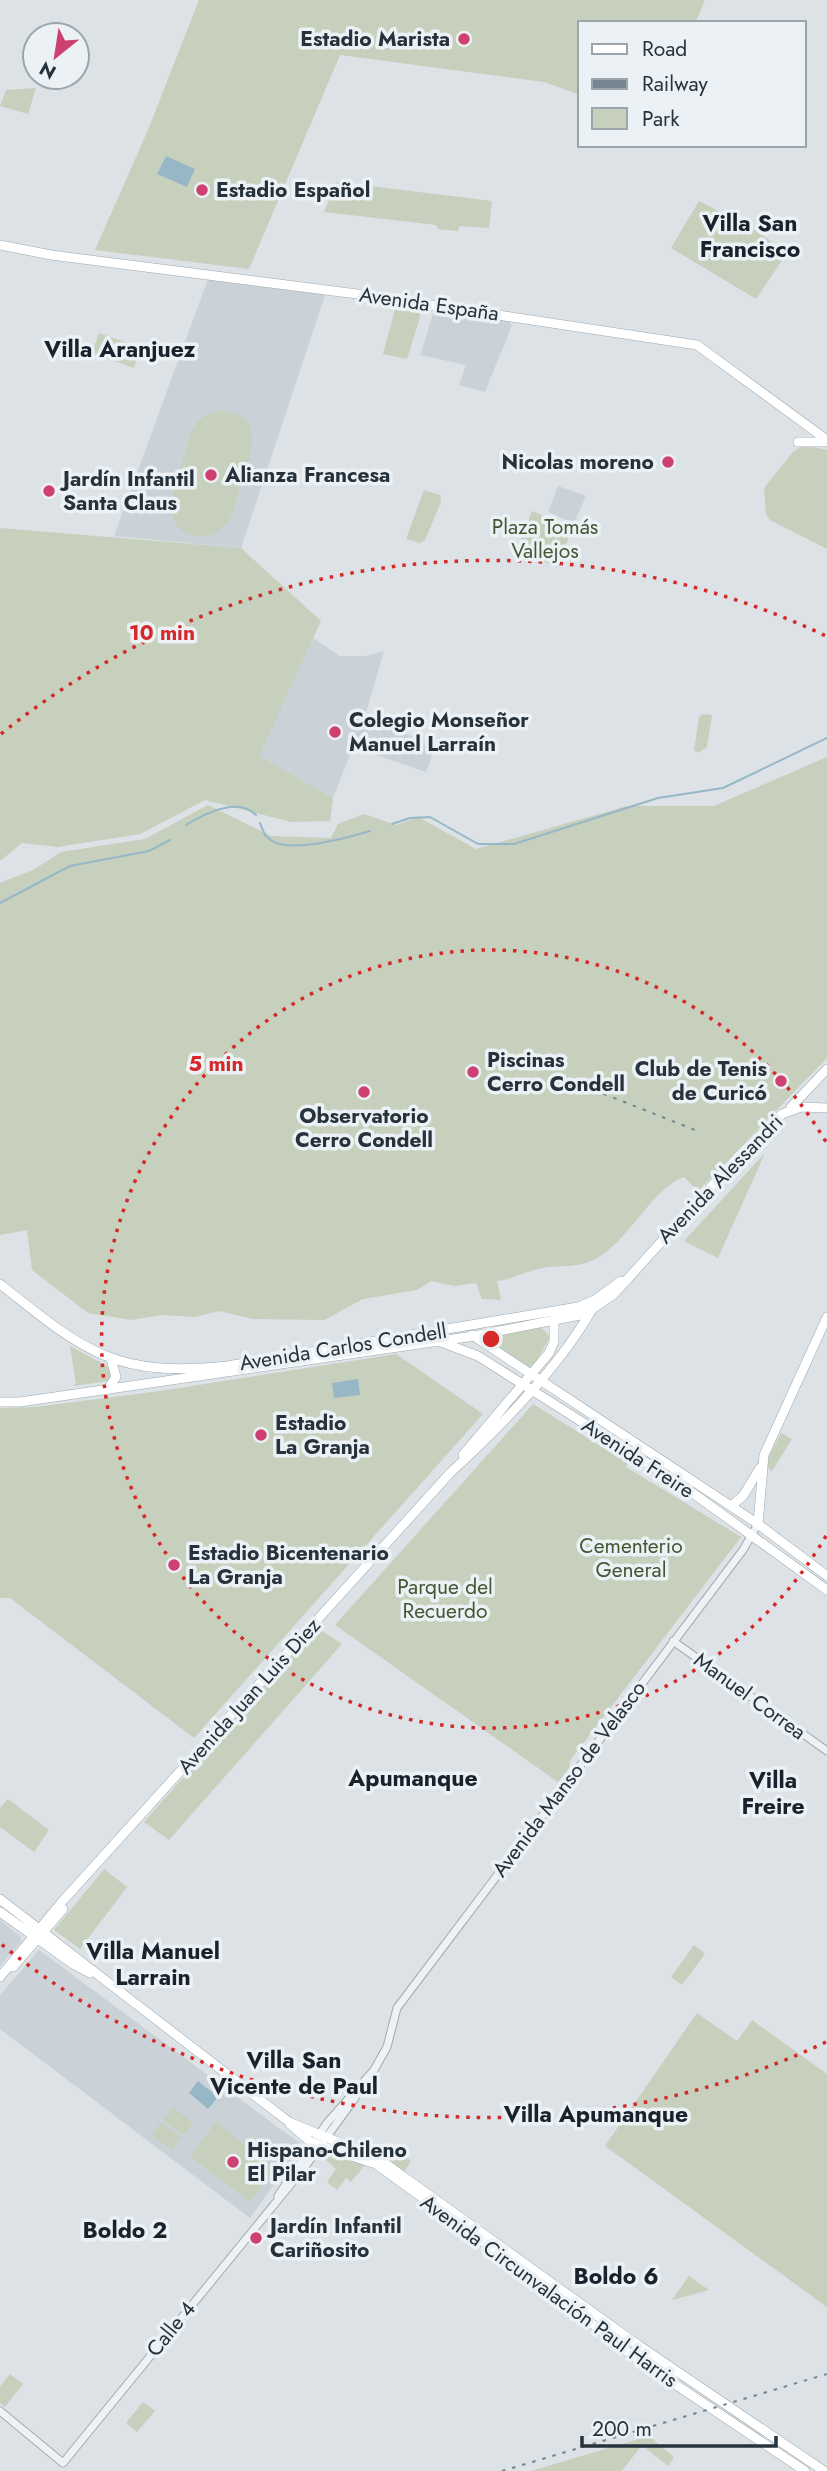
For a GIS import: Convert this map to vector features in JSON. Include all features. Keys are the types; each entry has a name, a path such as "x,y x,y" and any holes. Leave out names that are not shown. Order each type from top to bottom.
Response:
{"main road":[{"name":"Avenida España","path":"0,245 51,255 589,326 696,345 827,441"},
{"path":"798,442 827,441"},
{"path":"787,1111 827,1069"},
{"path":"814,1106 815,1081"},
{"name":"Avenida Alessandri","path":"626,1278 737,1158 787,1111 814,1106 827,1108"},
{"name":"Avenida Carlos Condell","path":"0,1284 79,1345 111,1359 163,1368 216,1367 565,1309 595,1300 626,1278"},
{"name":"Avenida Carlos Condell","path":"0,1402 192,1378 439,1342 554,1322 592,1311 611,1298 626,1278"},
{"path":"554,1322 565,1309"},
{"name":"Avenida Juan Luis Diez","path":"0,1978 75,1890 536,1377 592,1311"},
{"name":"Avenida Manso de Velasco","path":"731,1506 745,1494 761,1467 777,1424 827,1317"},
{"name":"Avenida Juan Luis Diez","path":"536,1377 551,1349 554,1322"},
{"name":"Avenida Freire","path":"456,1328 474,1336 758,1524 827,1576"},
{"name":"Avenida Freire","path":"439,1342 478,1356 527,1386 753,1535 827,1590"},
{"path":"107,1390 116,1377 111,1359"},
{"name":"Avenida Manso de Velasco","path":"758,1524 761,1467"},
{"name":"Avenida Circunvalación Paul Harris","path":"0,1899 39,1934 289,2122 320,2141 376,2164 552,2292 631,2354 805,2471"},
{"name":"Avenida Circunvalación Paul Harris","path":"0,1912 39,1934"},
{"name":"Avenida Circunvalación Paul Harris","path":"320,2141 379,2159 638,2345 824,2471"}],"street":[{"name":"Avenida Manso de Velasco","path":"320,2141 383,2054 397,2008 674,1641 753,1535 758,1524"},
{"name":"Manuel Correa","path":"674,1641 827,1751"},
{"name":"Calle 4","path":"0,2411 63,2463 320,2141"}],"shaded area":[{"name":"Alianza Francesa","path":"208,279 325,295 241,548 114,536"},
{"path":"434,311 506,319 512,325 485,392 459,385 466,365 420,355"},
{"path":"558,486 586,496 574,523 548,512"},
{"name":"Colegio Monseñor Manuel Larraín","path":"313,638 340,656 367,656 384,651 365,716 435,747 426,772 353,747 333,798 258,756"},
{"path":"0,1920 21,1937 21,1942 0,1966"},
{"name":"Hispano-Chileno El Pilar","path":"39,1950 302,2145 250,2218 0,2029 0,1995"}],"green space":[{"name":"Estadio Español","path":"199,0 705,0 696,21 578,21 578,94 544,82 340,55 249,269 95,250 148,130"},
{"path":"6,90 35,91 28,114 0,106"},
{"path":"337,182 492,201 489,228 460,226 458,231 438,229 436,225 324,212"},
{"path":"699,201 757,231 787,253 756,299 671,248"},
{"path":"396,306 419,308 420,317 407,359 383,354"},
{"path":"99,333 141,348 134,368 92,353"},
{"name":"Alianza Francesa","path":"221,411 236,414 245,420 250,429 251,452 227,523 216,533 200,536 187,533 178,527 173,518 173,496 194,427 205,416"},
{"path":"803,445 827,450 827,549 770,520 766,514 764,488 793,452"},
{"path":"424,490 440,495 441,502 425,540 420,543 406,539"},
{"name":"Plaza Tomás Vallejos","path":"532,511 573,527 557,567 517,550"},
{"path":"0,528 241,548 321,621 259,756 333,798 330,821 291,822 205,800 140,834 58,847 22,843 0,861"},
{"path":"703,714 712,715 707,747 698,753 694,750 699,717"},
{"path":"827,757 827,1058 698,1191 684,1177 674,1182 663,1190 622,1237 602,1255 576,1265 534,1270 497,1281 501,1300 482,1299 476,1283 454,1286 431,1281 417,1290 363,1299 324,1320 253,1319 219,1311 195,1317 161,1315 131,1320 88,1313 32,1270 27,1230 0,1235 0,883 33,870 61,852 145,839 208,805 271,836 331,838 338,824 364,814 396,825 418,817 476,849 627,806 714,806"},
{"path":"765,1153 718,1258 684,1241"},
{"path":"541,1327 550,1337 534,1365 530,1367 486,1338"},
{"path":"70,1346 107,1366 112,1373 108,1381 73,1386 76,1383"},
{"name":"Estadio Bicentenario La Granja","path":"396,1354 483,1414 194,1738 10,1598 0,1598 0,1408 35,1407 160,1391"},
{"name":"Cementerio General","path":"533,1404 623,1460 628,1464 626,1467 741,1537 569,1762 570,1767 558,1782 335,1625"},
{"path":"781,1433 792,1439 772,1471 764,1466"},
{"name":"Estadio Bicentenario La Granja","path":"316,1627 342,1644 169,1840 144,1822"},
{"path":"8,1799 49,1830 34,1852 0,1827 0,1808"},
{"path":"104,1869 127,1887 80,1949 54,1930"},
{"path":"694,1945 705,1954 682,1985 671,1977"},
{"path":"697,2013 737,2041 752,2020 827,2074 827,2307 605,2146"},
{"path":"173,2107 193,2122 184,2135 163,2120"},
{"path":"161,2122 181,2137 172,2150 152,2135"},
{"name":"Hispano-Chileno El Pilar","path":"216,2122 276,2168 250,2202 190,2156"},
{"path":"381,2144 411,2160 404,2173 376,2154"},
{"path":"318,2153 361,2161 365,2165 351,2182 346,2178 337,2190 327,2182 336,2169"},
{"path":"689,2276 709,2290 672,2300"},
{"path":"10,2374 23,2384 5,2407 0,2403 0,2386"},
{"path":"143,2402 155,2411 137,2432 126,2423"},
{"path":"649,2436 674,2457 668,2466 642,2445 622,2471 531,2471"}],"water":[{"path":"166,156 195,169 187,187 157,174"},
{"path":"358,1379 360,1395 334,1398 332,1383"},
{"path":"198,2081 218,2097 208,2109 189,2093"}],"waterway":[{"path":"392,824 410,818 430,817 478,844 514,844 658,798 723,788 827,738"},
{"path":"186,825 211,812 231,807 240,807 256,815"},
{"path":"260,823 268,838 288,845 318,844 370,831"},
{"path":"0,903 70,866 149,851 170,840"}],"railway":[{"path":"584,1086 700,1132"},
{"path":"502,2471 827,2374"}],"place":[{"name":"Estadio Marista","path":"464,39"},
{"name":"Estadio Español","path":"202,190"},
{"name":"Nicolas moreno","path":"668,462"},
{"name":"Alianza Francesa","path":"211,475"},
{"name":"Jardín Infantil Santa Claus","path":"49,491"},
{"name":"Colegio Monseñor Manuel Larraín","path":"335,732"},
{"name":"Piscinas Cerro Condell","path":"473,1072"},
{"name":"Club de Tenis de Curicó","path":"781,1081"},
{"name":"Observatorio Cerro Condell","path":"364,1092"},
{"name":"Estadio La Granja","path":"261,1435"},
{"name":"Estadio Bicentenario La Granja","path":"174,1565"},
{"name":"Hispano-Chileno El Pilar","path":"233,2162"},
{"name":"Jardín Infantil Cariñosito","path":"256,2238"}],"district":[{"name":"Villa San Francisco","path":"750,236"},
{"name":"Villa Aranjuez","path":"120,349"},
{"name":"Apumanque","path":"413,1778"},
{"name":"Villa Freire","path":"773,1793"},
{"name":"Villa Manuel Larrain","path":"153,1964"},
{"name":"Villa San Vicente de Paul","path":"294,2073"},
{"name":"Villa Apumanque","path":"596,2114"},
{"name":"Boldo 2","path":"125,2230"},
{"name":"Boldo 6","path":"616,2276"}],"park label":[{"name":"Parque del Recuerdo","path":"445,1599"}]}
